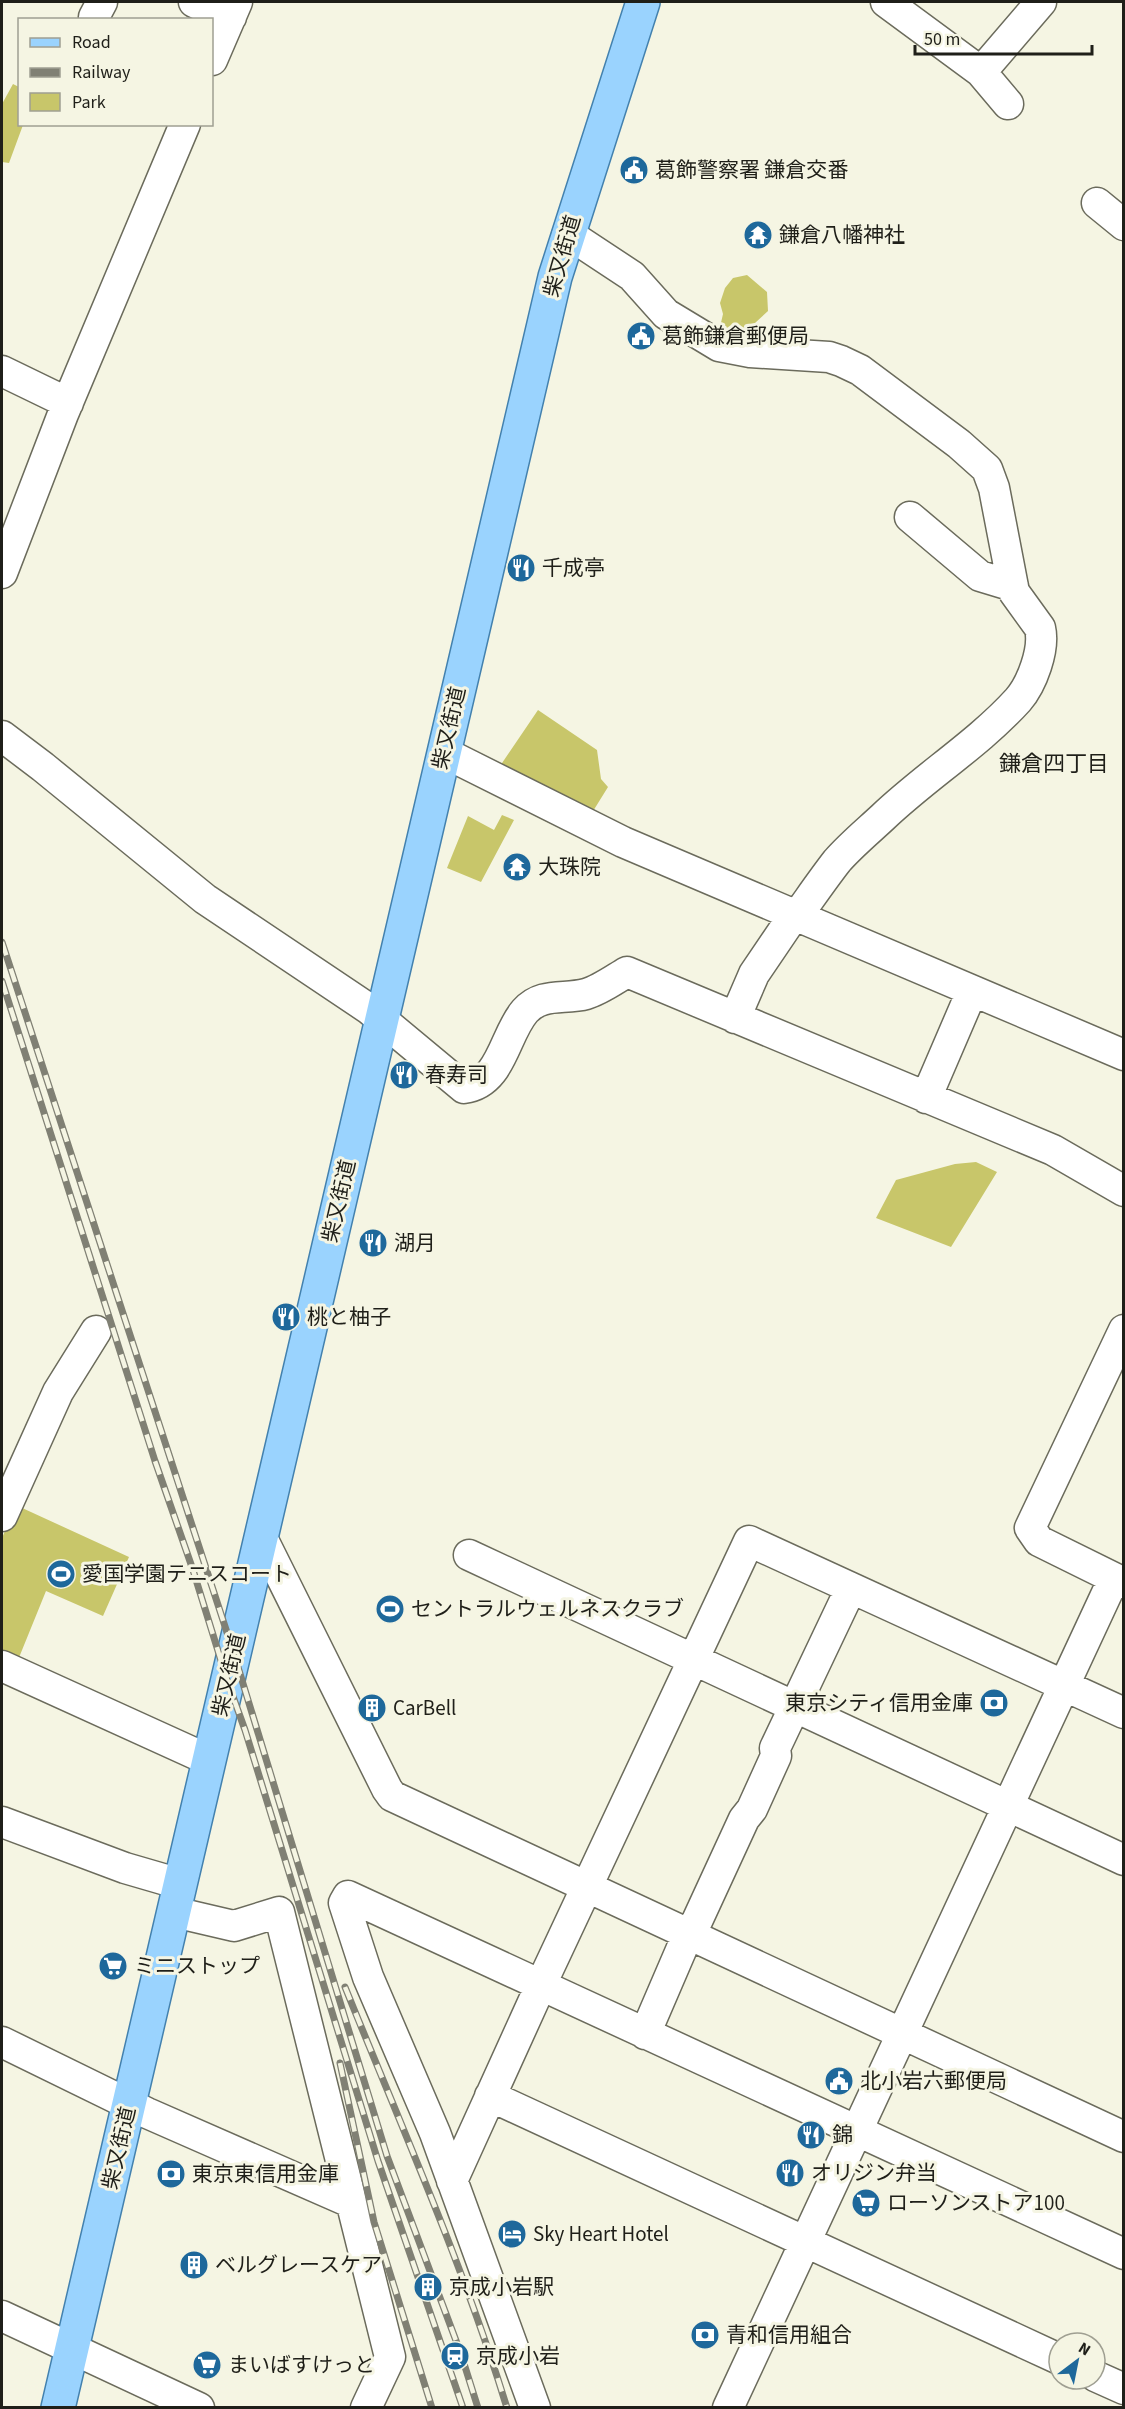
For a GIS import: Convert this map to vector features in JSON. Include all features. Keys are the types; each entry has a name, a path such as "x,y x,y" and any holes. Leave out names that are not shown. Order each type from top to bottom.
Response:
{"main road":[{"name":"柴又街道","path":"58,2408 555,278 643,2"}],"street":[{"path":"94,18 102,2"},
{"path":"194,2 214,12 234,9"},
{"path":"886,2 981,72 1008,104"},
{"path":"981,72 1041,2"},
{"path":"213,58 234,9"},
{"path":"2,573 68,403 183,126"},
{"path":"1097,203 1124,225"},
{"path":"567,236 579,241 632,276 666,314 719,346 750,352 829,357 841,361 884,386 959,444 987,469 994,488 1014,592 1040,628 1042,635 1041,651 1019,699 970,745 885,814 838,860 795,915 754,974 735,1018"},
{"path":"2,371 68,403"},
{"path":"910,517 980,576 1013,586"},
{"path":"2,736 205,899 369,1009 464,1088 475,1087 486,1079 501,1056 524,1011 538,999 587,994 627,972 1053,1150 1124,1191"},
{"path":"443,756 457,759 623,842 1124,1055"},
{"path":"926,1098 972,991"},
{"path":"2,1516 58,1392 96,1330"},
{"path":"728,2408 1007,1805 1120,1576 1039,1541 1030,1528 1124,1330"},
{"path":"262,1538 392,1796 1124,2137"},
{"path":"452,2181 540,1985 749,1540 1124,1713"},
{"path":"469,1555 1124,1860"},
{"path":"645,2034 688,1934 697,1921 744,1819 752,1809 776,1756 775,1748 851,1588"},
{"path":"2,1666 209,1760"},
{"path":"2,1822 125,1869 234,1926 279,1912 293,1960 350,2202 390,2357 366,2408"},
{"path":"535,2408 435,2133 368,1977 344,1903 348,1896 1124,2254"},
{"path":"2,2042 129,2104 350,2202"},
{"path":"490,2096 1047,2353"},
{"path":"2,2316 199,2408"}],"green space":[{"path":"13,84 18,86 18,126 23,126 9,163 2,162 2,104"},
{"path":"747,275 767,292 768,311 755,323 768,332 768,338 762,342 723,333 720,327 723,314 720,303 725,288 733,278"},
{"path":"538,710 597,750 601,779 608,787 590,816 498,769"},
{"path":"502,815 514,820 481,882 447,868 468,816 494,830"},
{"path":"976,1162 997,1172 951,1247 876,1218 896,1180 955,1164"},
{"name":"愛国学園テニスコート","path":"20,1507 129,1557 103,1616 46,1591 18,1660 2,1653 2,1538 14,1510"}],"railway":[{"path":"2,942 234,1654 387,2156 461,2354 478,2408"},
{"path":"2,981 155,1461 245,1730 378,2161 463,2408"},
{"path":"345,1987 451,2248 507,2408"},
{"path":"340,2063 374,2222 432,2408"}],"place":[{"name":"葛飾警察署 鎌倉交番","path":"634,170"},
{"name":"鎌倉八幡神社","path":"758,235"},
{"name":"葛飾鎌倉郵便局","path":"641,336"},
{"name":"千成亭","path":"521,568"},
{"name":"大珠院","path":"517,867"},
{"name":"春寿司","path":"404,1075"},
{"name":"湖月","path":"373,1243"},
{"name":"桃と柚子","path":"286,1317"},
{"name":"愛国学園テニスコート","path":"61,1574"},
{"name":"セントラルウェルネスクラブ","path":"390,1609"},
{"name":"東京シティ信用金庫","path":"994,1703"},
{"name":"CarBell","path":"372,1708"},
{"name":"ミニストップ","path":"113,1966"},
{"name":"北小岩六郵便局","path":"839,2081"},
{"name":"錦","path":"811,2135"},
{"name":"オリジン弁当","path":"790,2173"},
{"name":"東京東信用金庫","path":"171,2174"},
{"name":"ローソンストア100","path":"866,2203"},
{"name":"Sky Heart Hotel","path":"512,2234"},
{"name":"ベルグレースケア","path":"194,2265"},
{"name":"京成小岩駅","path":"428,2287"},
{"name":"青和信用組合","path":"705,2335"},
{"name":"京成小岩","path":"455,2356"},
{"name":"まいばすけっと","path":"207,2365"}],"district":[{"name":"鎌倉四丁目","path":"1054,763"}]}
